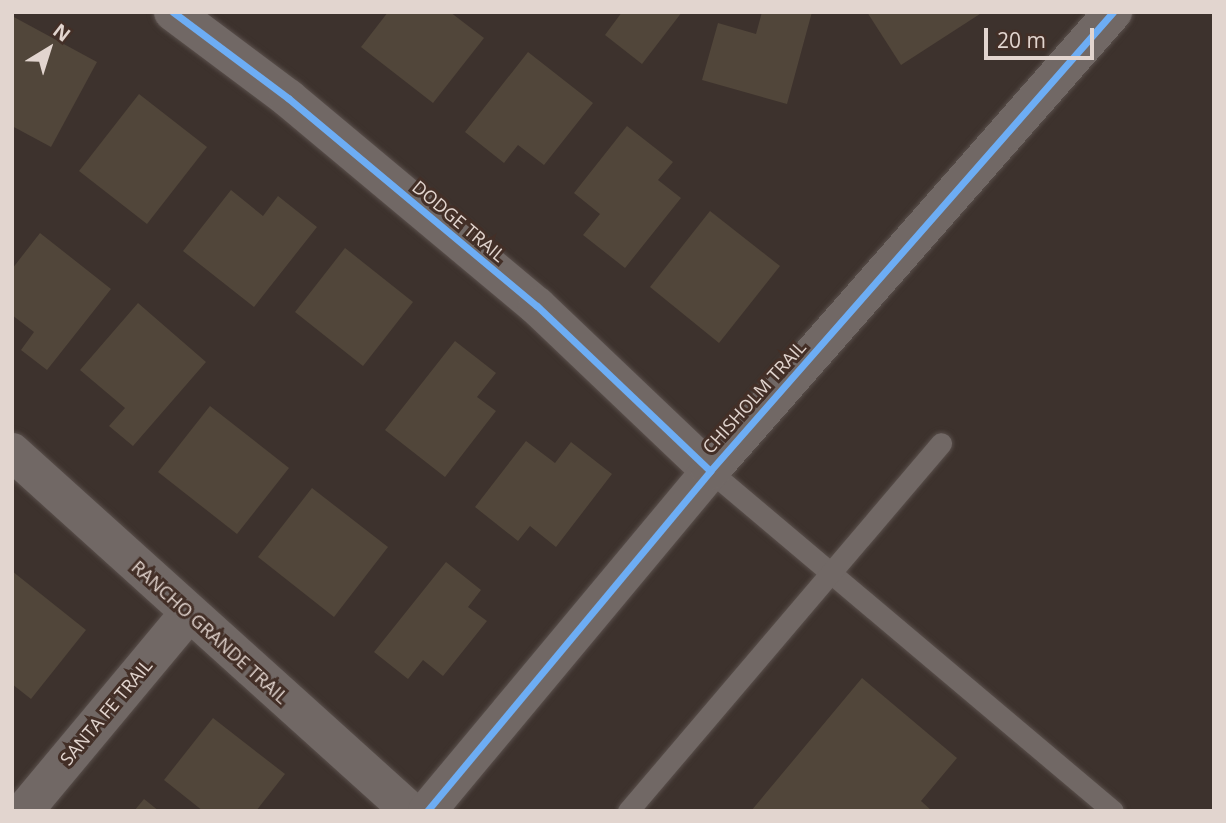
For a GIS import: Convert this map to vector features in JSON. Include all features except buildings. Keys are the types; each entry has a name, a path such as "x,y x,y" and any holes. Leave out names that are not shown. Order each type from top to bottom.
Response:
{"street":[{"name":"DODGE TRAIL","path":"173,12 288,98 537,306 710,471"},
{"name":"CHISHOLM TRAIL","path":"427,811 710,471 1113,12"},
{"name":"RANCHO GRANDE TRAIL","path":"12,452 410,811"},
{"name":"SANTA FE TRAIL","path":"24,811 189,613"}],"lane":[{"path":"628,811 941,443"},
{"path":"710,471 1113,811"}],"cycle path":[{"path":"173,12 288,98 537,306 710,471"},
{"path":"427,811 710,471 1113,12"}]}
